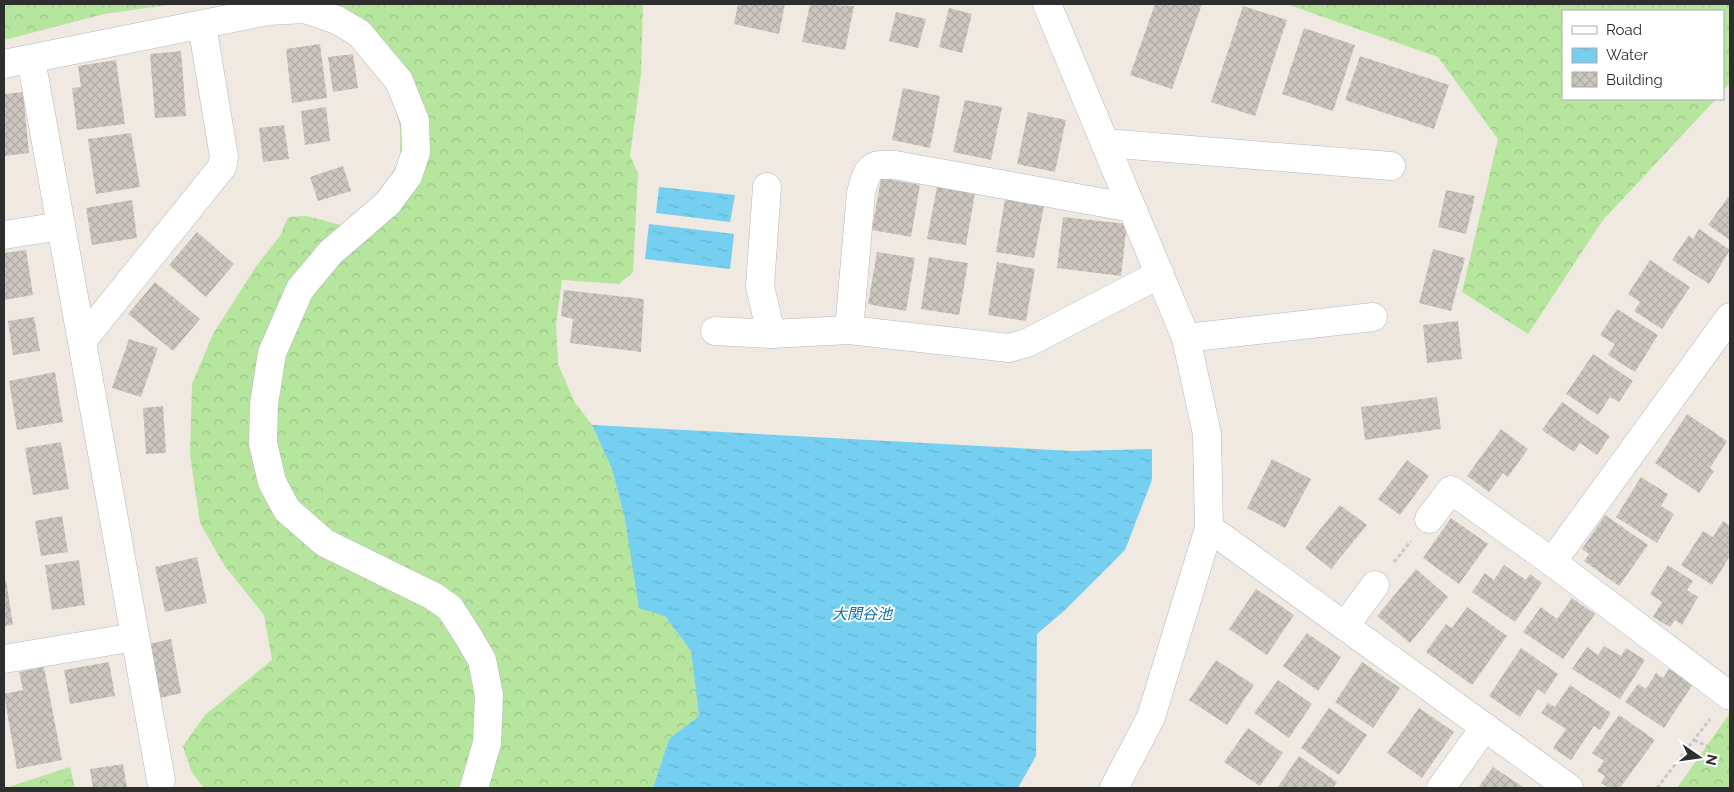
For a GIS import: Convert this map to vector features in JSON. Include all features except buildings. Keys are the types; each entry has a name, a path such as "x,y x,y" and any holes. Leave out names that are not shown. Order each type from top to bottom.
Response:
{"street":[{"path":"1047,4 1186,338 1207,434 1209,528 1151,717 1114,788"},
{"path":"4,64 268,11 305,9 337,20 359,33 399,81 416,121 416,152 408,176 388,203 331,252 300,289 272,353 264,404 263,443 272,482 287,510 325,543 433,596 450,608 468,636 482,660 489,695 486,743 474,788"},
{"path":"82,340 222,167 224,157 202,24"},
{"path":"31,59 161,780"},
{"path":"1105,143 1391,166"},
{"path":"849,330 862,193 866,175 872,167 881,164 895,165 1132,208"},
{"path":"767,187 760,286 771,334"},
{"path":"4,235 61,226"},
{"path":"715,331 771,334 849,330 1009,348 1027,343 1160,274"},
{"path":"1186,338 1373,317"},
{"path":"1552,562 1730,317"},
{"path":"1429,519 1451,490 1552,562 1723,704"},
{"path":"1209,528 1569,788"},
{"path":"1345,626 1375,585"},
{"path":"4,659 135,637"},
{"path":"1441,788 1486,727"}],"path":[{"path":"1375,585 1429,519"},
{"path":"1657,788 1723,704"},
{"path":"1694,740 1707,746"}],"green space":[{"path":"4,4 176,4 104,14 4,40"},
{"path":"325,4 643,4 641,74 630,156 638,173 633,272 619,284 562,280 556,324 558,364 574,401 592,425 612,469 625,519 665,616 691,651 699,716 669,739 653,788 204,788 191,771 183,746 205,715 272,660 264,615 224,565 200,523 190,454 192,384 213,334 257,265 280,236 288,217 307,216 355,229 378,198 400,159 400,126 388,84"},
{"path":"1286,4 1730,4 1730,83 1724,90 1724,10 1562,10 1562,100 1715,100 1603,220 1528,334 1462,292 1498,139 1438,57"},
{"path":"1730,713 1730,788 1677,788"},
{"path":"70,767 75,788 5,788"}],"water":[{"path":"659,187 735,195 730,222 656,213"},
{"path":"649,224 734,234 730,269 645,259"},
{"name":"大関谷池","path":"592,425 1072,451 1152,449 1152,480 1125,550 1064,611 1037,634 1036,756 1018,788 653,788 669,739 699,716 691,651 665,616 639,608 625,519 612,469"}]}
